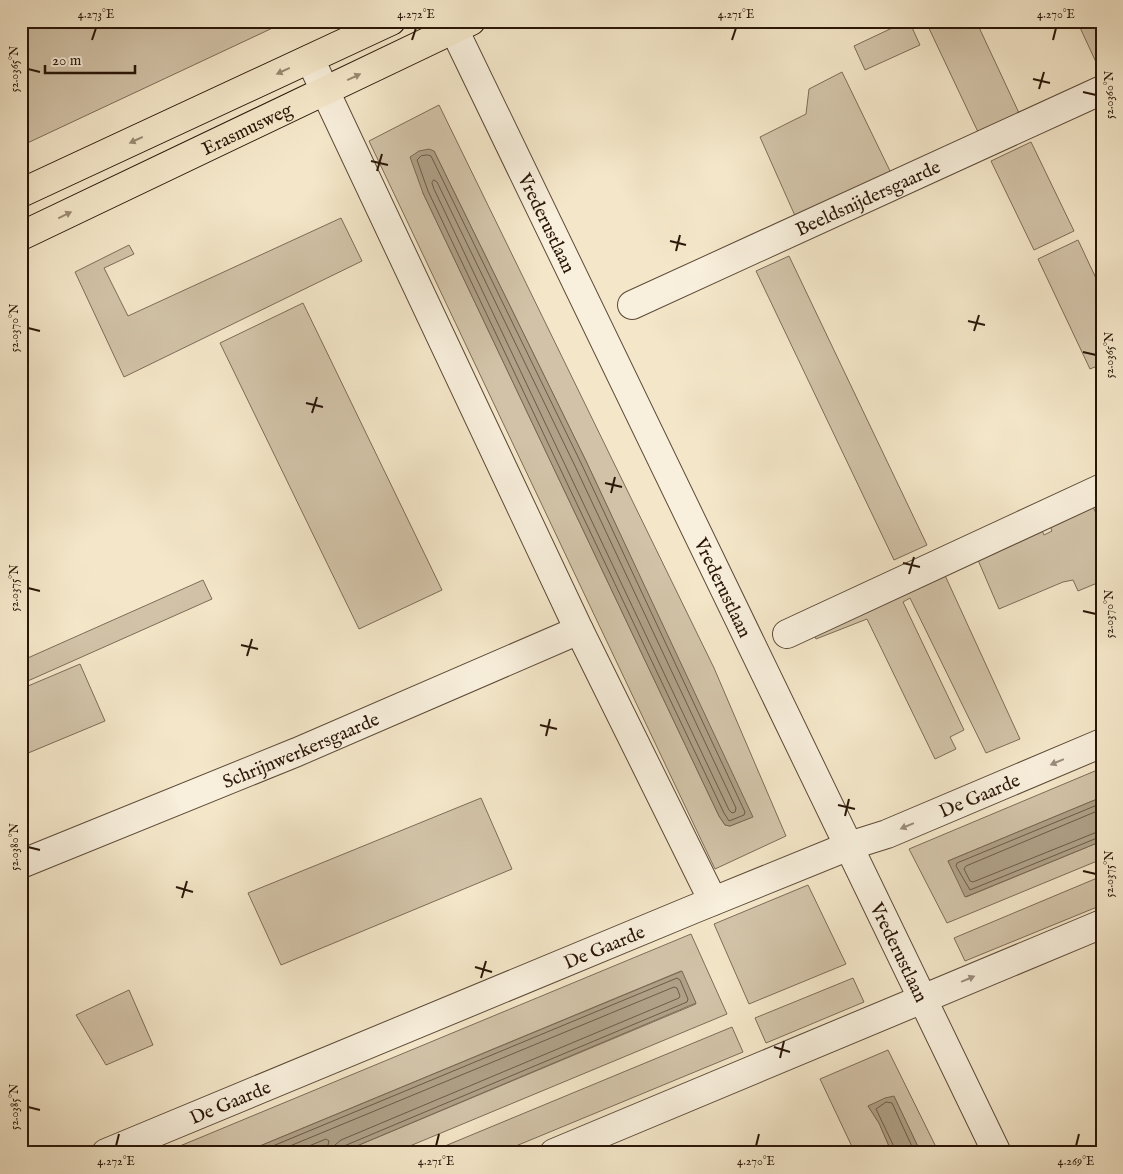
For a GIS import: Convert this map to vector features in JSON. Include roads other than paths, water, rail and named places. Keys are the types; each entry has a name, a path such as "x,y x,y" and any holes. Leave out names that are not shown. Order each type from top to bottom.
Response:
{"main road":[{"name":"Erasmusweg","path":"21,193 391,21"},
{"name":"Erasmusweg","path":"21,236 459,24"}],"street":[{"name":"Vrederustlaan","path":"459,24 998,1153"},
{"path":"310,59 579,630 714,901"},
{"name":"Beeldsnijdersgaarde","path":"632,305 1102,90"},
{"path":"787,634 1102,488"},
{"name":"Schrijnwerkersgaarde","path":"21,864 297,752 579,630"},
{"name":"De Gaarde","path":"106,1153 714,901 850,846 887,834 1102,743"},
{"path":"554,1153 1102,924"}],"water":[{"path":"429,149 434,151 586,461 753,817 730,826 725,825 719,816 423,193 410,157 419,151"},
{"path":"1102,797 1102,841 965,897 948,861"},
{"path":"682,971 696,1003 340,1153 243,1153"},
{"path":"894,1096 921,1153 892,1153 879,1123 868,1106"}]}
